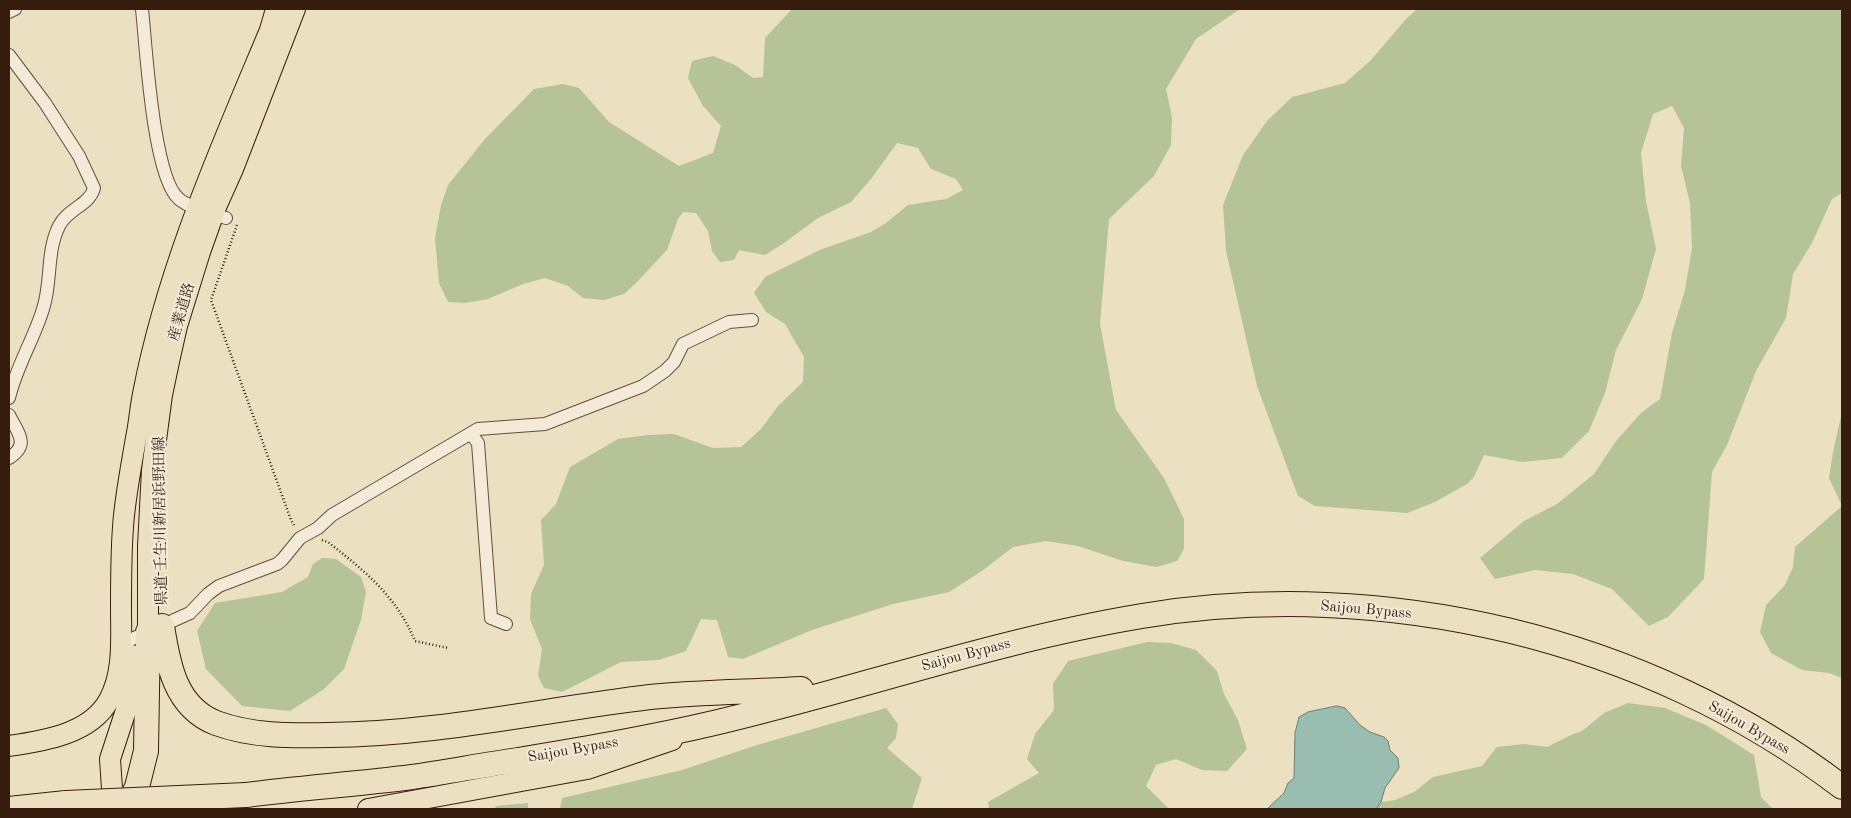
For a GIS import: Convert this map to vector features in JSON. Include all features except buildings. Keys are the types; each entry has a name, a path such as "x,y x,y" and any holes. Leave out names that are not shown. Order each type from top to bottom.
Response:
{"highway":[{"name":"Saijou Bypass","path":"9,809 64,804 246,796 423,775 616,744 716,722 1016,642 1087,626 1146,615 1206,608 1277,605 1336,606 1451,618 1505,629 1570,647 1668,684 1723,711 1776,741 1842,787"},
{"path":"141,635 167,659 172,676 182,695 197,711 216,722 256,733 306,736 427,730 650,698 845,688"},
{"path":"125,809 137,787 146,751 141,635"},
{"name":"Saijou Bypass","path":"9,802 64,804"}],"main road":[{"name":"産業道路","path":"141,635 123,524 143,394 180,256 212,213 211,170 270,30 276,9"},
{"name":"産業道路","path":"141,635 155,445 162,395 177,326 212,213 236,161 295,9"},
{"path":"9,746 46,740 65,734 84,725 96,716 108,702 119,673 141,635"},
{"path":"125,809 112,789 110,759 129,698 141,635"},
{"path":"368,809 587,769 652,748 716,722"}],"street":[{"path":"9,12 15,9"},
{"path":"142,9 153,117 165,175 173,193 180,200 212,213"},
{"path":"9,55 45,103 69,140 94,188 90,197 66,215 58,227 53,243 44,306 9,398"},
{"path":"141,635 190,614 208,594 219,586 277,564 305,534 318,528 338,512 478,429 545,424 644,386 674,362 683,344 730,322 752,320"},
{"path":"9,415 20,434 21,442 17,452 9,458"},
{"path":"471,434 478,443 491,618 506,624"}],"path":[{"path":"212,213 238,222 211,300 291,520 296,528 305,534 328,542 369,575 399,608 416,641 448,648"}],"green space":[{"path":"792,9 1240,9 1196,39 1166,89 1172,117 1171,145 1154,176 1109,219 1100,324 1116,410 1164,478 1184,519 1184,549 1177,561 1157,567 1123,561 1078,546 1046,541 1013,547 982,571 949,592 893,604 812,630 743,659 728,657 717,620 701,619 686,651 659,660 621,662 562,692 544,688 538,676 542,649 530,619 531,594 544,565 541,520 556,504 570,467 618,439 648,435 674,434 713,448 741,447 761,429 778,406 803,382 804,357 785,324 766,312 754,293 765,277 822,249 871,232 886,223 908,205 946,199 963,190 956,179 931,169 918,148 897,143 871,179 851,202 818,218 765,255 739,250 734,260 720,262 712,251 708,231 696,213 683,212 678,219 667,250 624,294 604,300 583,298 568,286 545,278 523,284 488,299 465,303 448,302 439,283 435,239 441,205 448,185 485,139 534,89 563,84 579,88 609,122 679,166 713,153 721,126 703,106 688,78 692,61 713,56 735,65 753,78 763,77 765,38"},
{"path":"1417,9 1842,9 1842,193 1832,199 1812,243 1793,274 1786,318 1756,371 1727,445 1712,472 1704,579 1668,617 1649,626 1612,589 1573,574 1535,570 1495,579 1480,558 1524,521 1557,504 1594,474 1616,441 1641,413 1660,399 1672,333 1685,290 1692,248 1690,203 1681,166 1684,128 1672,106 1653,114 1641,153 1646,201 1656,249 1642,299 1616,350 1605,393 1589,431 1562,458 1522,462 1484,455 1474,477 1467,484 1435,502 1407,513 1315,506 1298,496 1257,386 1226,251 1223,205 1243,155 1267,121 1292,97 1345,83 1371,60"},
{"path":"1842,412 1842,506 1829,478"},
{"path":"1842,506 1842,678 1829,673 1802,670 1771,653 1760,632 1766,605 1785,585 1793,567 1795,547"},
{"path":"322,558 336,559 361,577 366,592 361,620 344,669 324,689 290,711 242,706 206,669 197,631 215,603 282,592 308,577 313,564"},
{"path":"1147,642 1171,643 1196,650 1217,671 1224,694 1238,720 1247,749 1227,771 1202,770 1176,759 1156,765 1146,786 1169,809 989,809 988,802 1039,773 1027,759 1035,734 1054,710 1053,684 1068,661"},
{"path":"1628,703 1665,708 1706,725 1754,755 1761,797 1773,809 1376,809 1381,802 1395,800 1414,792 1433,777 1482,766 1497,747 1524,744 1547,747 1582,731 1604,713"},
{"path":"886,708 898,724 896,738 887,748 922,778 912,809 560,809 562,798 682,770 757,745"},
{"path":"528,803 528,809 495,809 496,806"}],"water":[{"path":"1337,706 1345,708 1360,725 1370,732 1384,737 1388,741 1390,750 1398,758 1399,768 1385,788 1381,802 1376,809 1267,809 1284,793 1288,783 1294,778 1295,733 1299,717 1308,712"}]}
